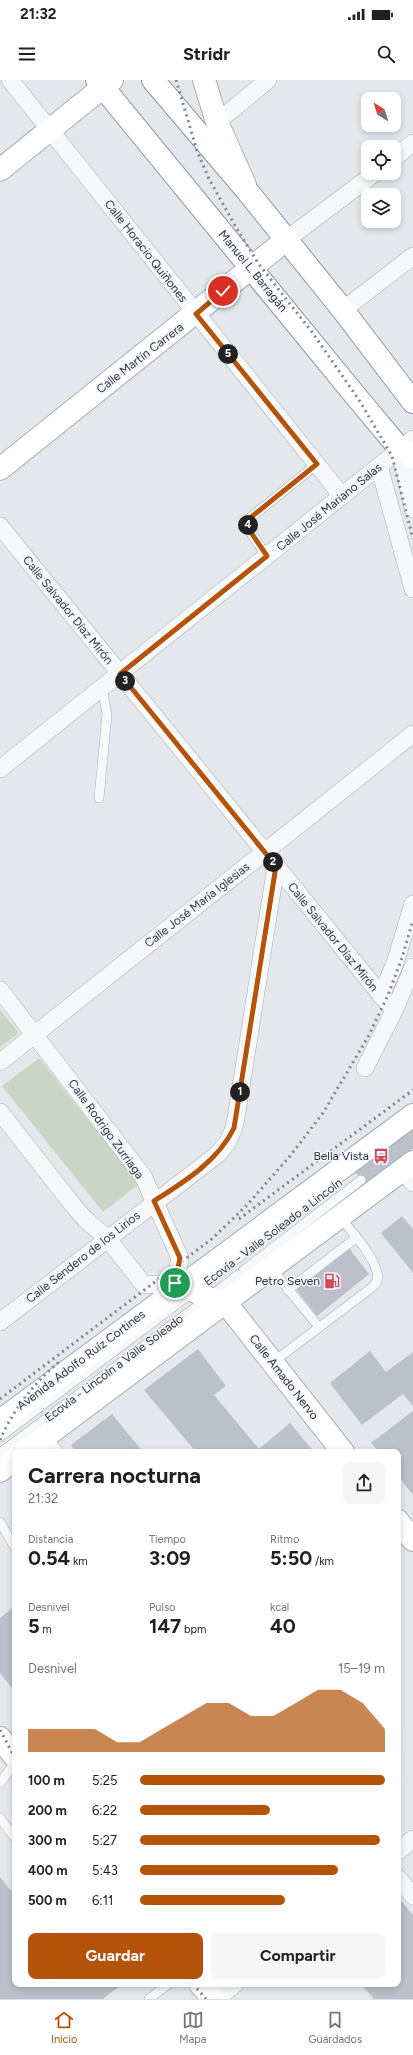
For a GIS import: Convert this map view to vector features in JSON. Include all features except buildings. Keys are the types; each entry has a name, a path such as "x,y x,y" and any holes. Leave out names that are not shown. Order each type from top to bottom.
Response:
{"main road":[{"path":"153,80 248,192 343,310 413,402"},
{"path":"204,80 216,122 248,192"},
{"path":"0,170 50,130 104,82"},
{"name":"Manuel L. Barragán","path":"104,82 250,269 409,448"},
{"name":"Calle Martín Carrera","path":"0,469 196,314 286,240"},
{"name":"Avenida Adolfo Ruíz Cortines","path":"0,1421 197,1292 413,1115"},
{"name":"Avenida Adolfo Ruíz Cortines","path":"35,1449 48,1445 197,1292 271,1268 339,1216 410,1171"},
{"name":"Calle Amado Nervo","path":"197,1292 273,1362 341,1449"},
{"path":"0,1471 12,1461"},
{"path":"0,1738 12,1753"},
{"path":"203,1987 213,1999"}],"street":[{"name":"Calle Horacio Quiñones","path":"10,80 342,496"},
{"path":"216,122 268,80"},
{"path":"401,152 413,143"},
{"name":"Calle Martín Carrera","path":"286,240 365,180"},
{"path":"343,310 413,256"},
{"path":"409,448 413,509"},
{"name":"Calle José Mariano Salas","path":"0,769 379,466 409,448"},
{"path":"379,466 413,589"},
{"name":"Calle Salvador Díaz Mirón","path":"0,526 394,1011"},
{"name":"Calle José María Iglesias","path":"0,1062 413,734"},
{"name":"Calle Sendero de los Lirios","path":"0,1322 154,1201 218,1154 227,1143 234,1128 276,866"},
{"path":"381,996 395,963 413,904"},
{"path":"365,1068 394,1011 413,967"},
{"name":"Calle Rodrigo Zurriaga","path":"0,990 143,1176 197,1292"},
{"path":"0,1112 85,1219 107,1238 144,1285 197,1292"},
{"path":"401,1849 413,1839"},
{"path":"401,1882 413,1896"},
{"path":"216,1999 231,1987"}],"lane":[{"path":"267,556 248,528 250,518 317,464"},
{"path":"99,798 107,714 102,688"},
{"name":"Ecovía - Valle Soleado a Lincoln","path":"317,1198 354,1170"},
{"name":"Ecovía - Lincoln a Valle Soleado","path":"0,1453 197,1292 361,1180"},
{"path":"273,1362 366,1292 377,1281 378,1273 375,1265 339,1216"},
{"path":"288,1290 356,1238"},
{"name":"Ecovía - Valle Soleado a Lincoln","path":"0,1437 197,1292 256,1245"},
{"path":"271,1268 319,1328"},
{"path":"0,1522 12,1543"},
{"path":"0,1783 12,1767"},
{"path":"0,1818 12,1834"},
{"path":"149,1999 164,1987"}],"green space":[{"path":"0,1010 19,1033 0,1047"},
{"path":"39,1058 139,1184 103,1212 2,1086"}],"railway":[{"path":"176,80 197,151 209,179 237,229 258,263 312,332 359,400 392,456 413,539"},
{"path":"0,1399 213,1238 248,1204 290,1156 323,1113 368,1037 388,995 402,958 413,920"},
{"path":"239,1219 413,1090"},
{"path":"0,1440 11,1418 25,1398 41,1379 59,1362"},
{"path":"0,1730 12,1752"},
{"path":"196,1987 206,1999"}],"place":[{"name":"Bella Vista","path":"381,1156"},
{"name":"Petro Seven","path":"332,1281"}],"route":[{"path":"175,1283 180,1258 154,1201 169,1192 218,1154 227,1143 234,1128 276,866 120,674 267,556 250,533 248,528 250,518 317,464 196,314 223,291"}]}
